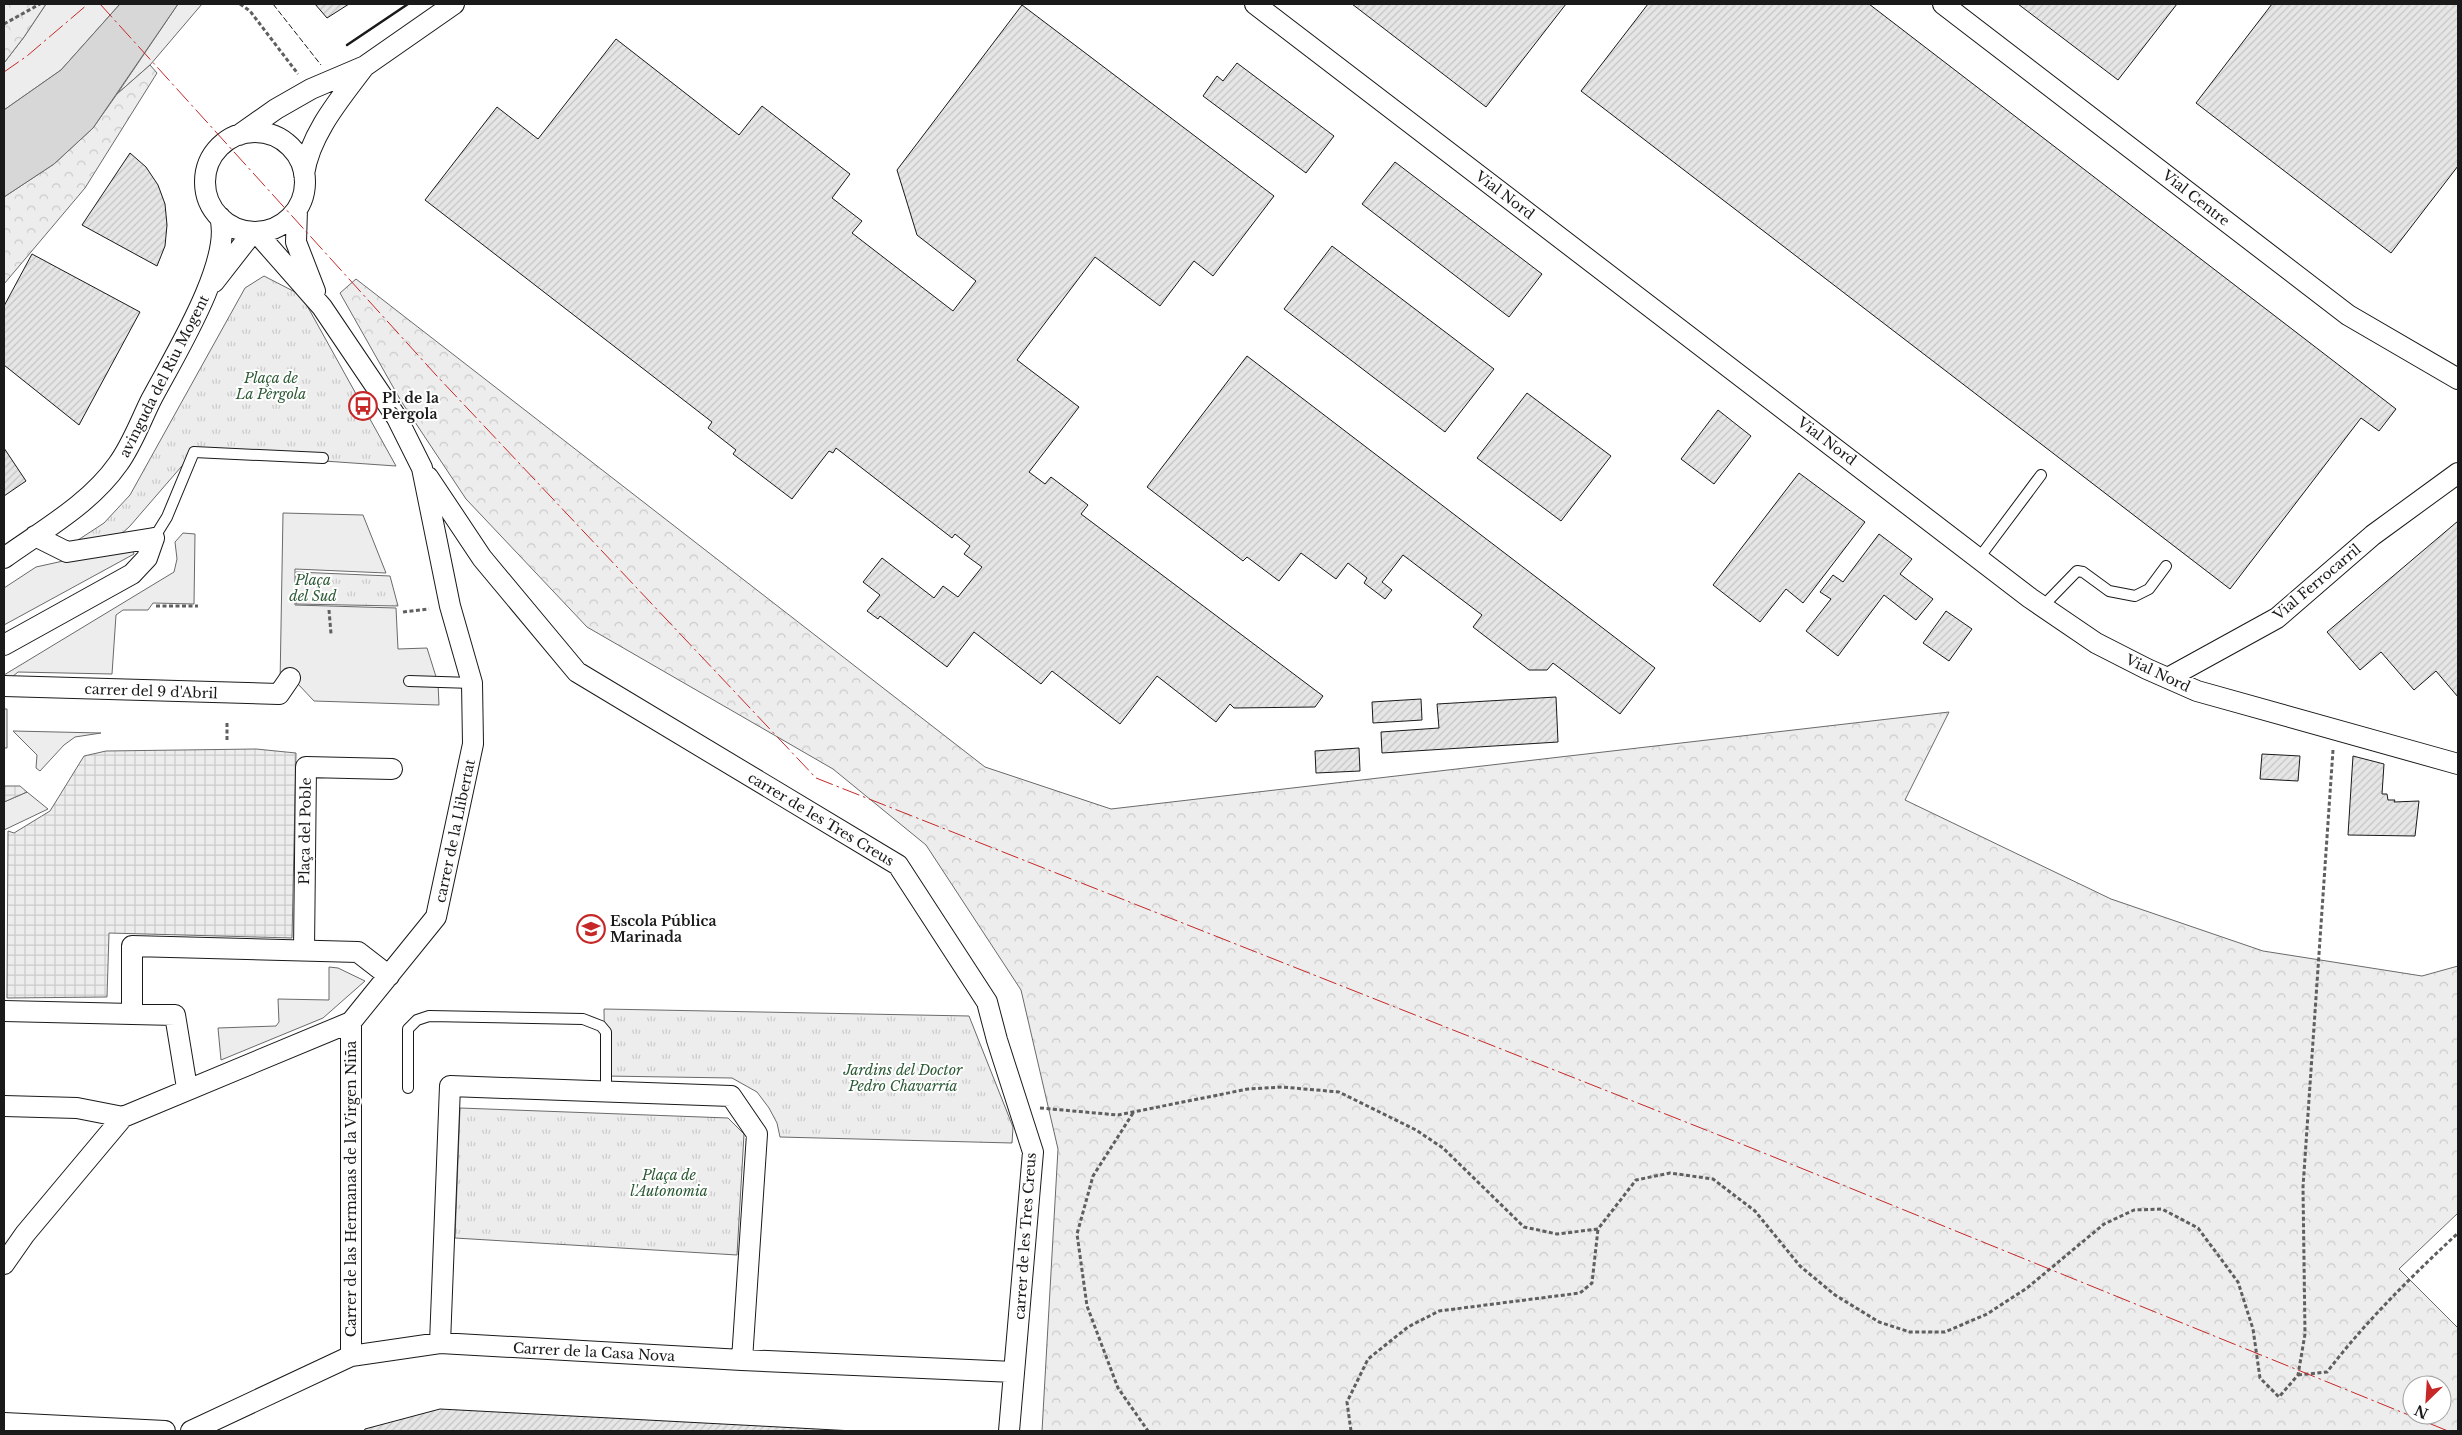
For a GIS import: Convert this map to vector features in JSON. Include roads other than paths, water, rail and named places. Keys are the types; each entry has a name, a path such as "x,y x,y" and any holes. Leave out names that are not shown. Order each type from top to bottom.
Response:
{"street":[{"path":"365,66 326,120 307,156 304,174 305,186 296,210 291,217 275,228 255,232 232,226 220,218 209,202 205,175 211,158 223,143 239,135 276,109 310,89 365,66 454,4"},
{"name":"Vial Nord","path":"1255,4 2042,607 2096,643 2197,691 2458,764"},
{"name":"Vial Centre","path":"1943,4 2348,315 2458,379"},
{"path":"239,135 260,132 281,139 296,154 304,174"},
{"name":"carrer de la Llibertat","path":"296,210 296,242 322,306"},
{"name":"avinguda del Riu Mogent","path":"4,558 74,509 118,464 208,289 222,244 220,218"},
{"name":"avinguda del Riu Mogent","path":"208,289 255,232"},
{"name":"carrer de la Llibertat","path":"123,1117 187,1088 351,1022 436,917 473,744 472,683 450,606 422,468 397,418 322,306 255,232"},
{"name":"carrer de les Tres Creus","path":"422,468 482,558 577,672 898,865 987,1002 997,1040 1033,1152 1009,1431"},
{"name":"Vial Ferrocarril","path":"2168,678 2277,618 2374,535 2458,472"},
{"path":"4,644 132,574 147,558 154,538 67,552 35,536"},
{"name":"carrer del 9 d'Abril","path":"4,686 279,694 290,678"},
{"name":"Plaça del Poble","path":"304,950 306,767 392,769"},
{"path":"132,1014 132,946 358,952 389,976"},
{"path":"4,1011 175,1015 187,1088"},
{"name":"Carrer de las Hermanas de la Virgen Niña","path":"351,1022 351,1356"},
{"path":"440,1343 450,1086 731,1096 757,1134 742,1360"},
{"path":"4,1106 77,1108 123,1117 25,1234 4,1264"},
{"name":"Carrer de la Casa Nova","path":"191,1431 351,1356 440,1343 742,1360 1014,1372"},
{"path":"4,1423 165,1431"}],"lane":[{"path":"154,538 167,517 194,452 322,458"},
{"path":"1979,558 2041,475"},
{"path":"2042,607 2077,571 2082,572 2109,591 2135,596 2149,589 2166,566"},
{"path":"409,681 472,683"},
{"path":"408,1088 408,1029 417,1020 429,1016 438,1016 583,1019 601,1026 606,1032 606,1092"}],"place":[{"name":"Pl. de la Pèrgola","path":"363,406"},
{"name":"Escola Pública Marinada","path":"591,929"}],"park label":[{"name":"Plaça de La Pèrgola","path":"271,386"},
{"name":"Plaça del Sud","path":"313,588"},
{"name":"Jardins del Doctor Pedro Chavarría","path":"903,1078"},
{"name":"Plaça de l'Autonomia","path":"669,1184"}]}
